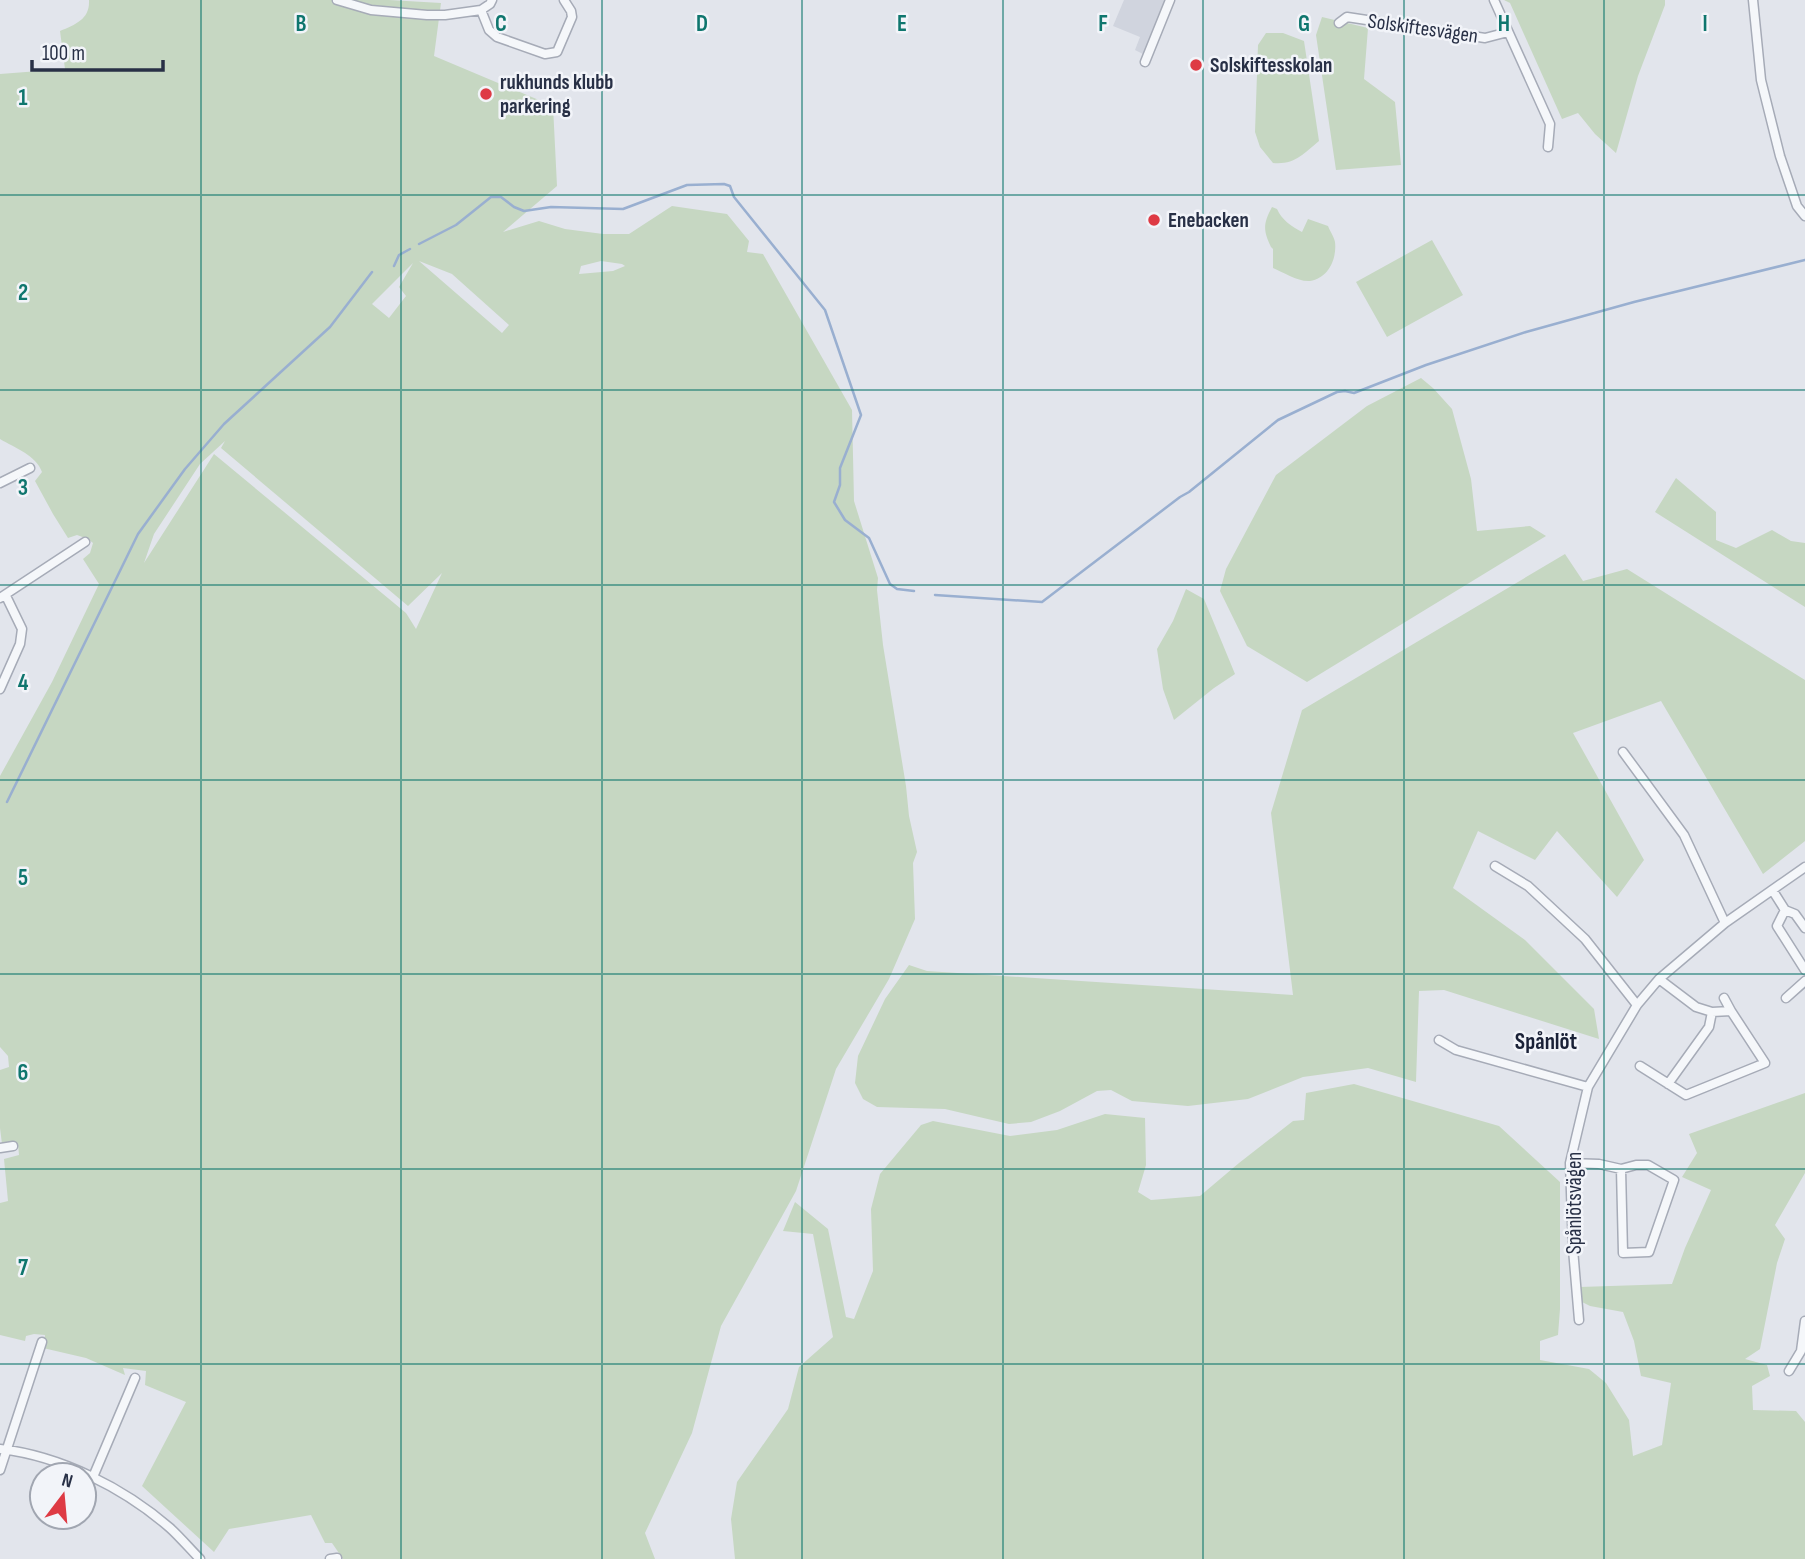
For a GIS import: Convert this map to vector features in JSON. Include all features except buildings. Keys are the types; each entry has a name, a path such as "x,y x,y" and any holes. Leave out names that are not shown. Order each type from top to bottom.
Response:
{"street":[{"path":"337,0 390,13 445,15 481,10 492,0"},
{"path":"481,10 489,30 497,37 552,54 557,52 572,17 564,0"},
{"path":"1145,62 1170,0"},
{"name":"Solskiftesvägen","path":"1494,0 1550,124 1548,147"},
{"path":"1753,0 1761,80 1780,156 1797,206 1805,216"},
{"name":"Solskiftesvägen","path":"1339,23 1347,17 1485,38 1508,32"},
{"path":"0,484 30,468"},
{"path":"0,689 20,644 22,629 3,597 85,542"},
{"path":"1623,752 1684,835 1724,923"},
{"path":"1495,866 1528,886 1585,939 1637,1005"},
{"name":"Spånlötsvägen","path":"1579,1320 1570,1163 1588,1087 1637,1005 1659,979 1724,923 1805,867"},
{"path":"1773,891 1785,910 1795,914 1805,928"},
{"path":"1785,910 1777,926 1805,970"},
{"path":"1659,979 1696,1007 1712,1012 1731,1011"},
{"path":"1786,998 1805,981"},
{"path":"1640,1066 1686,1095 1765,1063 1724,998"},
{"path":"1668,1084 1709,1027 1712,1012"},
{"path":"1439,1040 1456,1050 1588,1087"},
{"path":"0,1148 13,1146"},
{"path":"1570,1163 1599,1164 1621,1169 1648,1165 1674,1180 1649,1252 1623,1253 1621,1169"},
{"path":"1789,1371 1801,1352 1805,1321"},
{"path":"0,1470 3,1449 42,1342"},
{"path":"98,1465 135,1378"},
{"path":"3,1449 48,1461"},
{"path":"98,1480 141,1506 171,1529 200,1559"}],"shaded area":[{"path":"1124,0 1166,0 1143,54 1135,50 1140,37 1113,26"}],"green space":[{"path":"89,0 389,0 441,3 434,56 553,106 557,186 503,232 539,221 565,229 629,234 672,206 727,214 749,241 747,252 763,254 852,410 854,501 878,578 883,645 917,852 913,863 915,919 889,979 836,1069 796,1191 721,1326 692,1433 645,1533 655,1559 343,1559 332,1543 325,1543 311,1515 229,1529 214,1552 142,1486 186,1402 145,1385 146,1371 123,1368 125,1375 86,1358 43,1348 45,1335 26,1336 25,1341 0,1335 0,1203 8,1201 4,1159 19,1155 18,1144 2,1144 0,1128 0,1070 9,1067 8,1056 0,1047 0,776 52,682 99,584 83,559 90,553 93,543 77,535 68,538 35,481 42,472 39,466 24,452 0,439 0,74 65,69 60,31 81,20 89,6","holes":["419,261 452,274 509,325 502,333","601,261 625,266 613,271 579,274 581,266","413,263 399,287 406,296 389,318 372,304","225,441 221,448 408,606 442,573 416,629 406,613 214,454 144,563 154,534 200,464"]},
{"path":"1504,0 1665,0 1638,76 1616,153 1595,134 1578,113 1562,119 1510,3"},
{"path":"1322,17 1368,28 1364,79 1395,102 1401,165 1336,170 1316,35"},
{"path":"1266,33 1283,33 1304,41 1319,141 1298,158 1281,163 1273,163 1260,147 1255,132 1258,45"},
{"path":"1272,207 1302,232 1308,219 1328,226 1335,242 1335,254 1327,272 1322,276 1305,281 1273,268 1273,249 1265,227"},
{"path":"1432,240 1463,295 1387,337 1356,282"},
{"path":"1421,378 1452,409 1471,479 1477,531 1530,526 1546,536 1307,682 1247,646 1220,591 1226,569 1276,475 1367,406"},
{"path":"1676,478 1716,512 1716,540 1736,548 1772,530 1791,541 1805,543 1805,607 1655,512"},
{"path":"1565,554 1583,581 1627,569 1805,680 1805,841 1763,874 1661,701 1573,733 1644,860 1617,897 1557,831 1535,860 1478,831 1453,888 1525,940 1594,1009 1599,1039 1444,990 1419,991 1416,1082 1368,1068 1303,1077 1248,1099 1188,1106 1132,1101 1111,1090 1097,1091 1060,1111 1031,1122 1009,1124 945,1109 877,1107 863,1099 855,1083 858,1056 885,999 909,965 927,971 1293,995 1271,813 1302,710"},
{"path":"1186,589 1204,599 1235,674 1174,720 1163,689 1157,649 1173,621"},
{"path":"1354,1084 1499,1126 1560,1182 1558,1335 1540,1341 1540,1360 1589,1369 1606,1383 1629,1420 1633,1456 1662,1445 1671,1383 1641,1376 1634,1341 1623,1312 1590,1306 1580,1301 1580,1287 1672,1284 1711,1190 1682,1177 1697,1153 1689,1134 1805,1093 1805,1173 1775,1225 1785,1239 1777,1263 1760,1349 1745,1359 1767,1365 1770,1376 1752,1386 1753,1410 1796,1411 1805,1422 1805,1559 735,1559 731,1519 737,1482 788,1409 799,1367 833,1337 813,1234 783,1231 795,1202 828,1229 846,1317 854,1319 873,1271 871,1209 880,1174 921,1125 933,1121 1010,1136 1057,1130 1105,1114 1145,1118 1146,1165 1138,1192 1151,1200 1200,1196 1293,1121 1304,1120 1306,1093"}],"waterway":[{"path":"419,244 456,225 491,197 501,197 524,211 551,207 623,209 687,185 730,186 734,197 825,310 861,415 840,468 840,485 834,502 845,520 869,538 890,584 897,589 914,591"},
{"path":"394,266 399,255 410,249"},
{"path":"935,595 1042,602 1189,492 1278,420 1337,392 1354,393 1426,365 1526,332 1805,260"},
{"path":"7,802 138,534 185,469 224,424 330,327 372,272"}],"place":[{"name":"Solskiftesskolan","path":"1196,65"},
{"name":"rukhunds klubb parkering","path":"486,94"},
{"name":"Enebacken","path":"1154,220"}],"district":[{"name":"Spånlöt","path":"1546,1041"}]}
